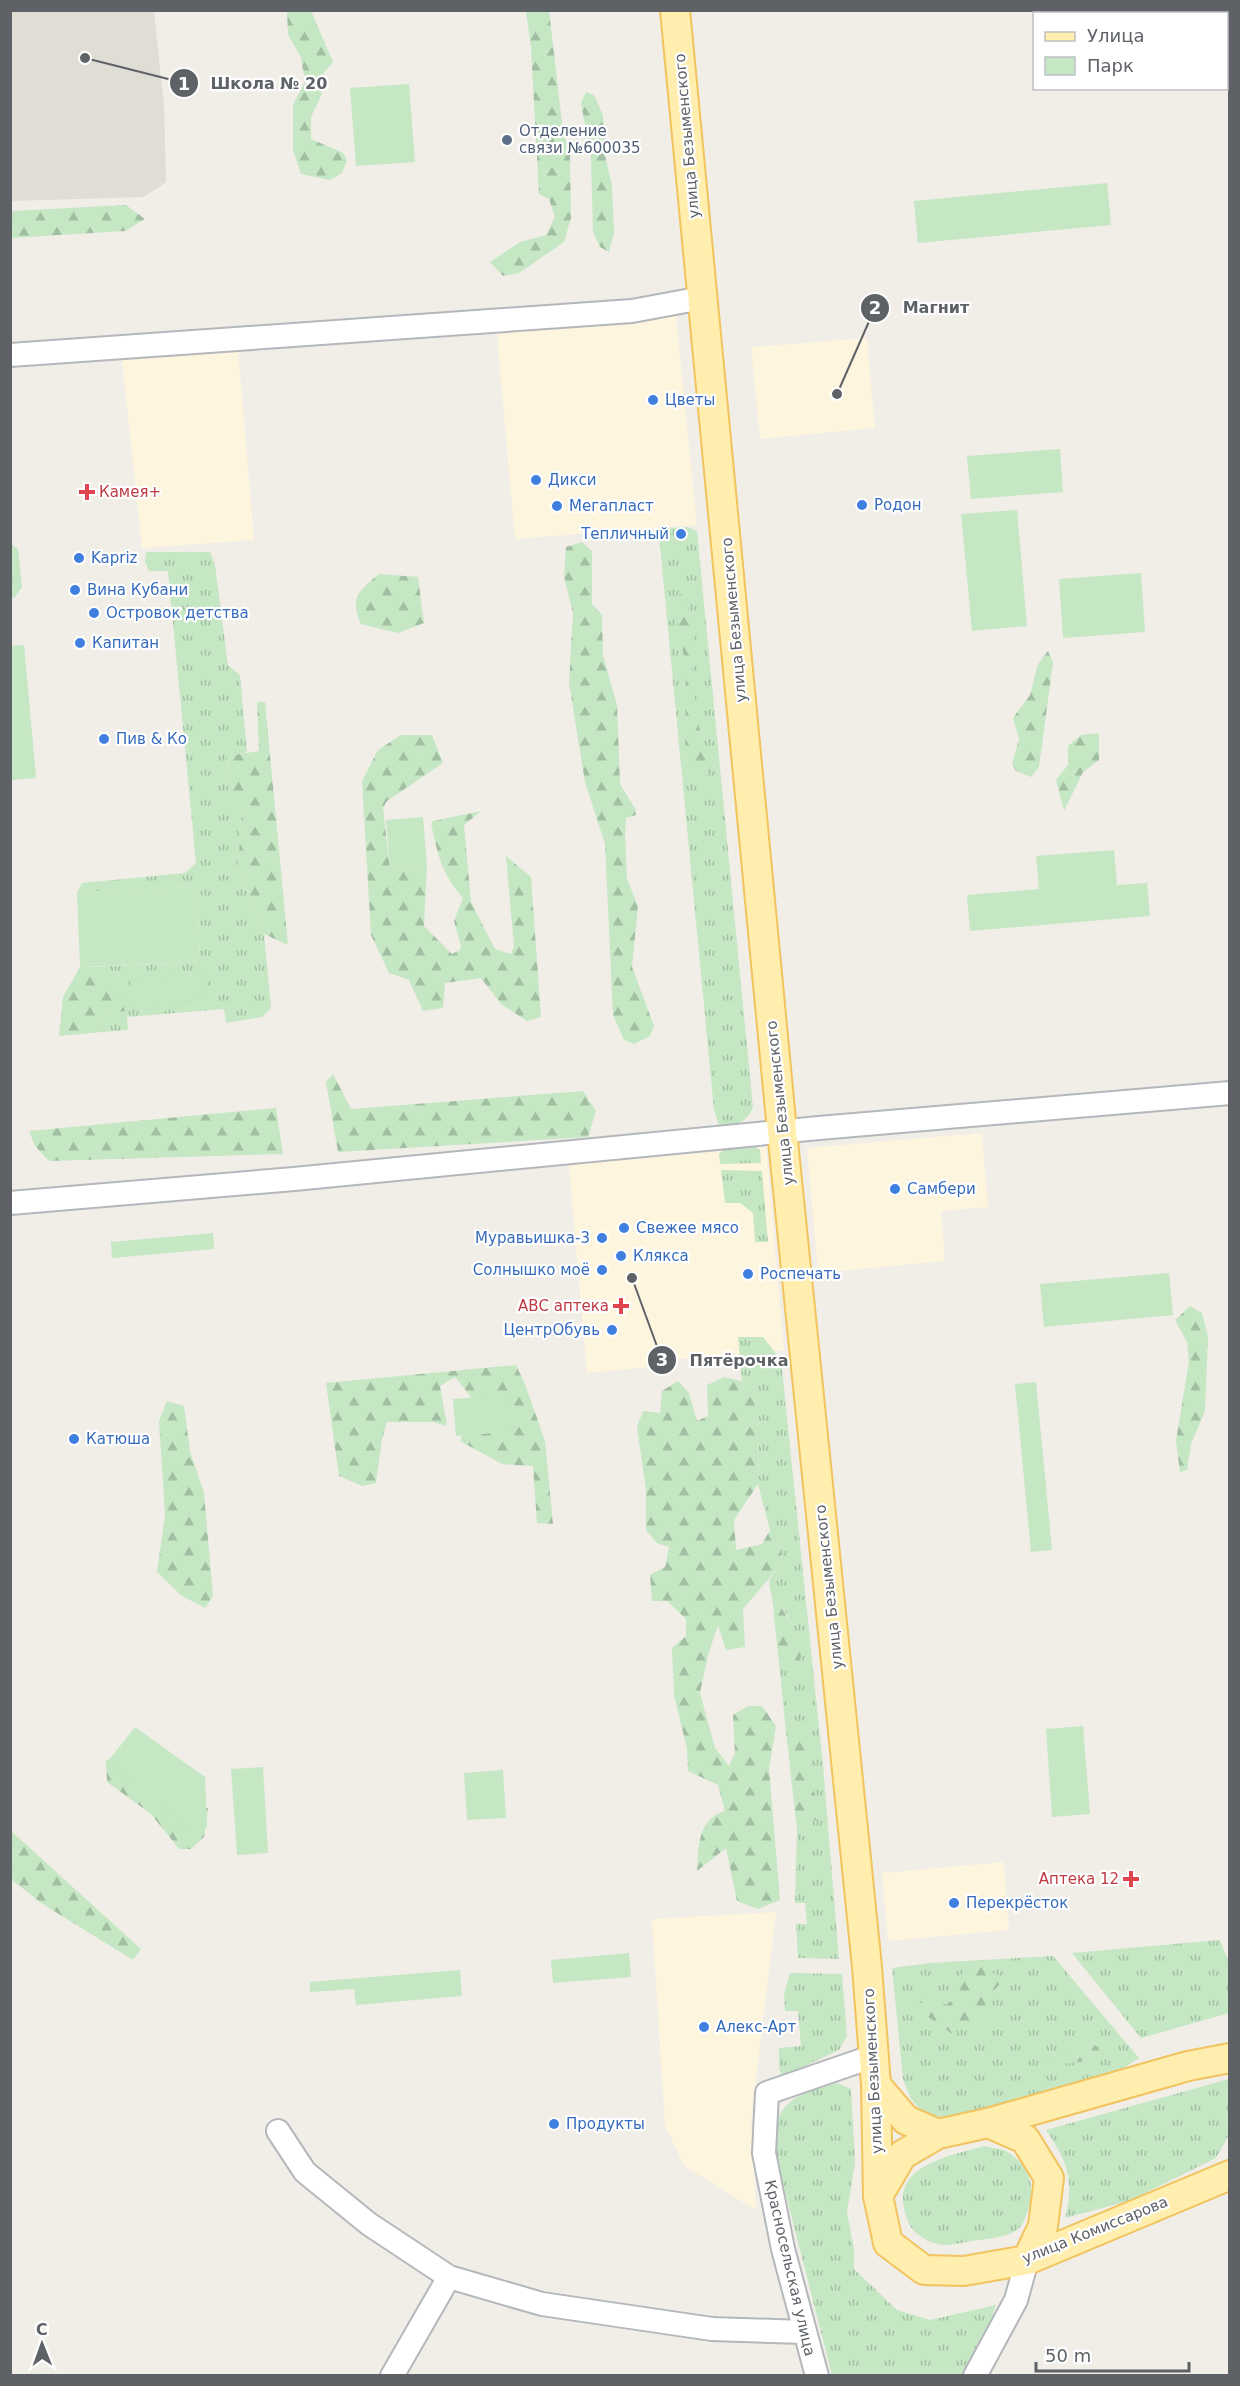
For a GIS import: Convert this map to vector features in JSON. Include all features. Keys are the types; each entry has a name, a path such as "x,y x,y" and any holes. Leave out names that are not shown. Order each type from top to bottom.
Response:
{"main road":[{"name":"улица Безыменского","path":"675,10 782,1131 864,1935 876,2085 878,2196"},
{"path":"878,2196 902,2155 938,2134 988,2123 1188,2066 1230,2058"},
{"path":"876,2085 906,2120 938,2134"},
{"path":"988,2123 1025,2139 1049,2178 1043,2226 1027,2260"},
{"name":"улица Комиссарова","path":"878,2196 888,2243 924,2270 964,2271 1027,2260 1230,2175"}],"street":[{"path":"10,356 632,311 702,298"},
{"path":"10,1203 294,1179 782,1131 1230,1093"},
{"name":"Красносельская улица","path":"817,2376 783,2249 764,2153 767,2093 874,2056"},
{"path":"278,2131 305,2172 369,2224 449,2277 542,2304 712,2329 804,2331"},
{"path":"975,2376 1016,2300 1027,2260"},
{"path":"392,2376 449,2277"}],"shaded area":[{"path":"10,11 154,11 164,106 166,182 144,197 11,201"},
{"path":"676,316 697,525 515,539 498,326"},
{"path":"867,338 875,428 760,439 751,347"},
{"path":"238,349 254,540 142,548 122,359"},
{"path":"982,1133 988,1207 941,1211 945,1261 818,1273 807,1148"},
{"path":"766,1147 784,1350 668,1360 651,1367 587,1373 569,1165"},
{"path":"1004,1862 1009,1930 888,1941 882,1873"},
{"path":"776,1912 751,2122 756,2210 684,2166 665,2125 652,1919"}],"green space":[{"path":"287,11 311,11 333,62 317,81 322,94 311,117 311,139 343,153 347,160 342,173 330,180 301,174 293,150 293,105 305,82 301,57 288,35"},
{"path":"526,11 549,11 563,131 570,153 571,218 564,242 519,273 503,276 490,262 520,242 546,235 555,217 549,199 539,194 531,48"},
{"path":"409,84 415,162 356,166 350,88"},
{"path":"586,92 594,95 603,115 606,160 612,185 614,232 609,252 600,247 593,232 591,159 581,103"},
{"path":"1107,183 1111,225 918,243 914,201"},
{"path":"126,205 145,219 125,231 11,238 11,211"},
{"path":"1060,449 1063,492 971,499 967,456"},
{"path":"1017,510 1027,626 972,631 961,514"},
{"path":"688,527 697,531 753,1108 747,1117 739,1122 719,1126 714,1110 659,535 668,528"},
{"path":"582,542 592,551 592,604 602,615 603,656 617,705 620,784 636,810 636,815 626,818 625,834 627,879 638,906 632,967 654,1026 650,1036 634,1044 624,1040 613,1015 605,844 585,782 569,683 573,613 564,577 566,547"},
{"path":"10,544 18,549 22,587 14,598 11,598"},
{"path":"146,552 210,552 215,565 228,665 240,675 247,752 227,757 229,793 242,812 238,866 264,934 271,1008 262,1017 226,1023 224,1009 127,1017 128,1030 102,1032 104,1013 126,1010 101,976 90,967 200,962 197,887 77,892 82,883 185,873 196,863 168,571 149,571 145,561"},
{"path":"1141,573 1145,632 1063,638 1059,579"},
{"path":"379,574 418,577 424,623 398,633 361,624 356,607 358,595"},
{"path":"679,592 687,603 695,635 692,670 697,719 707,755 707,775 690,774 685,764 686,664 672,605"},
{"path":"24,645 36,778 11,780 11,646"},
{"path":"1048,651 1053,662 1039,767 1031,777 1016,771 1012,764 1019,739 1013,718 1030,695 1038,664"},
{"path":"257,702 265,702 288,945 264,934 238,866 242,812 229,794 227,756 259,751"},
{"path":"1099,733 1099,760 1083,772 1064,811 1056,780 1068,765 1068,746 1081,735"},
{"path":"401,735 432,735 443,763 387,801 383,808 390,869 427,866 424,926 452,954 460,950 454,921 463,898 445,871 431,824 433,821 481,811 464,825 471,902 495,949 511,954 514,946 506,856 531,877 541,1017 527,1021 501,1004 481,978 445,983 443,1008 423,1011 409,980 389,973 371,935 362,781 378,750"},
{"path":"423,817 427,866 390,869 386,820"},
{"path":"1114,850 1117,885 1147,883 1150,916 970,931 967,895 1039,889 1036,856"},
{"path":"197,887 200,962 80,967 77,892"},
{"path":"80,967 90,967 115,984 126,1011 104,1013 102,1032 59,1036 63,997"},
{"path":"206,973 208,999 132,1005 130,979"},
{"path":"333,1074 351,1109 583,1091 596,1111 588,1137 338,1152 326,1082"},
{"path":"276,1108 283,1154 49,1161 35,1146 29,1131"},
{"path":"752,1145 760,1150 761,1163 720,1164 719,1154 726,1148"},
{"path":"721,1170 762,1171 768,1242 755,1242 753,1213 740,1203 725,1203"},
{"path":"213,1233 214,1249 112,1258 111,1242"},
{"path":"1169,1273 1173,1315 1044,1327 1040,1284"},
{"path":"1190,1306 1202,1313 1208,1337 1205,1411 1191,1444 1187,1470 1180,1472 1176,1441 1189,1361 1187,1342 1175,1320"},
{"path":"738,1337 763,1337 781,1360 823,1766 839,1959 798,1958 796,1924 807,1924 805,1903 795,1903 797,1830 816,1820 797,1720 785,1722 779,1663 793,1669 798,1637 783,1608 773,1606 769,1580 781,1564 782,1536 770,1530 758,1484 757,1386 742,1381"},
{"path":"516,1365 545,1441 553,1524 537,1523 533,1466 502,1464 460,1441 474,1401 455,1377 440,1386 447,1426 433,1422 387,1422 382,1439 376,1483 362,1486 339,1476 326,1383"},
{"path":"724,1377 757,1385 758,1484 734,1520 736,1550 762,1544 770,1530 782,1535 781,1564 743,1609 745,1647 726,1650 718,1625 708,1655 700,1693 715,1748 729,1766 735,1753 733,1715 748,1706 762,1706 776,1726 769,1769 780,1900 758,1909 737,1901 726,1848 697,1871 699,1844 704,1827 709,1820 725,1811 718,1785 688,1771 687,1749 674,1695 672,1648 686,1636 686,1619 667,1601 652,1601 650,1575 665,1567 669,1547 657,1543 646,1530 646,1490 637,1427 643,1411 660,1413 662,1391 678,1381 689,1393 697,1421 708,1416 707,1385"},
{"path":"1036,1382 1052,1550 1031,1552 1015,1384"},
{"path":"507,1395 510,1432 456,1436 453,1399"},
{"path":"167,1401 184,1406 190,1451 204,1493 213,1596 205,1608 182,1596 157,1572 165,1515 159,1421"},
{"path":"773,1606 782,1608 798,1637 801,1657 793,1670 779,1663"},
{"path":"797,1720 809,1727 816,1820 797,1830 785,1722"},
{"path":"1083,1726 1090,1814 1052,1817 1046,1729"},
{"path":"135,1727 205,1777 207,1827 188,1829 109,1760"},
{"path":"119,1752 194,1809 208,1808 204,1837 191,1849 179,1849 151,1814 107,1782 106,1761"},
{"path":"263,1767 268,1853 237,1855 231,1769"},
{"path":"503,1770 506,1818 467,1820 464,1773"},
{"path":"11,1831 141,1949 133,1960 41,1903 11,1879"},
{"path":"1220,1940 1229,1963 1229,2013 1141,2038 1072,1953"},
{"path":"629,1953 631,1977 553,1983 551,1960"},
{"path":"1053,1956 1139,2058 1110,2077 964,2116 934,2117 921,2111 910,2097 903,2079 892,1968 930,1963"},
{"path":"976,1965 1005,1979 993,1991 984,2021 962,2022 952,2034 917,2009 928,1995 946,2005 959,1994 961,1974"},
{"path":"460,1970 462,1996 356,2005 354,1989 310,1992 310,1982"},
{"path":"790,1973 842,1974 847,2036 839,2050 788,2074 781,2074 779,2048 801,2046 798,2011 785,2011 784,1994"},
{"path":"1083,2039 1098,2047 1102,2059 1054,2065 1046,2055 1072,2050"},
{"path":"1229,2079 1229,2135 1216,2158 1129,2201 1065,2218 1069,2193 1067,2171 1059,2151 1046,2130"},
{"path":"838,2083 851,2089 855,2163 847,2212 854,2250 854,2269 897,2310 930,2320 996,2305 990,2324 962,2376 832,2375 775,2152 775,2128 783,2109 799,2096"},
{"path":"984,2146 1006,2151 1014,2156 1026,2170 1032,2195 1022,2225 1011,2233 990,2239 952,2245 934,2243 918,2235 911,2228 905,2212 903,2196 907,2183 915,2173 927,2165"}],"place":[{"name":"Школа № 20","path":"85,58"},
{"name":"Отделение связи №600035","path":"507,140"},
{"name":"Магнит","path":"837,394"},
{"name":"Цветы","path":"653,400"},
{"name":"Дикси","path":"536,480"},
{"name":"Камея+","path":"87,492"},
{"name":"Родон","path":"862,505"},
{"name":"Мегапласт","path":"557,506"},
{"name":"Тепличный","path":"681,534"},
{"name":"Kapriz","path":"79,558"},
{"name":"Вина Кубани","path":"75,590"},
{"name":"Островок детства","path":"94,613"},
{"name":"Капитан","path":"80,643"},
{"name":"Пив & Ко","path":"104,739"},
{"name":"Самбери","path":"895,1189"},
{"name":"Свежее мясо","path":"624,1228"},
{"name":"Муравьишка-3","path":"602,1238"},
{"name":"Клякса","path":"621,1256"},
{"name":"Солнышко моё","path":"602,1270"},
{"name":"Роспечать","path":"748,1274"},
{"name":"Пятёрочка","path":"632,1278"},
{"name":"АВС аптека","path":"621,1306"},
{"name":"ЦентрОбувь","path":"612,1330"},
{"name":"Катюша","path":"74,1439"},
{"name":"Аптека 12","path":"1131,1879"},
{"name":"Перекрёсток","path":"954,1903"},
{"name":"Алекс-Арт","path":"704,2027"},
{"name":"Продукты","path":"554,2124"}]}
